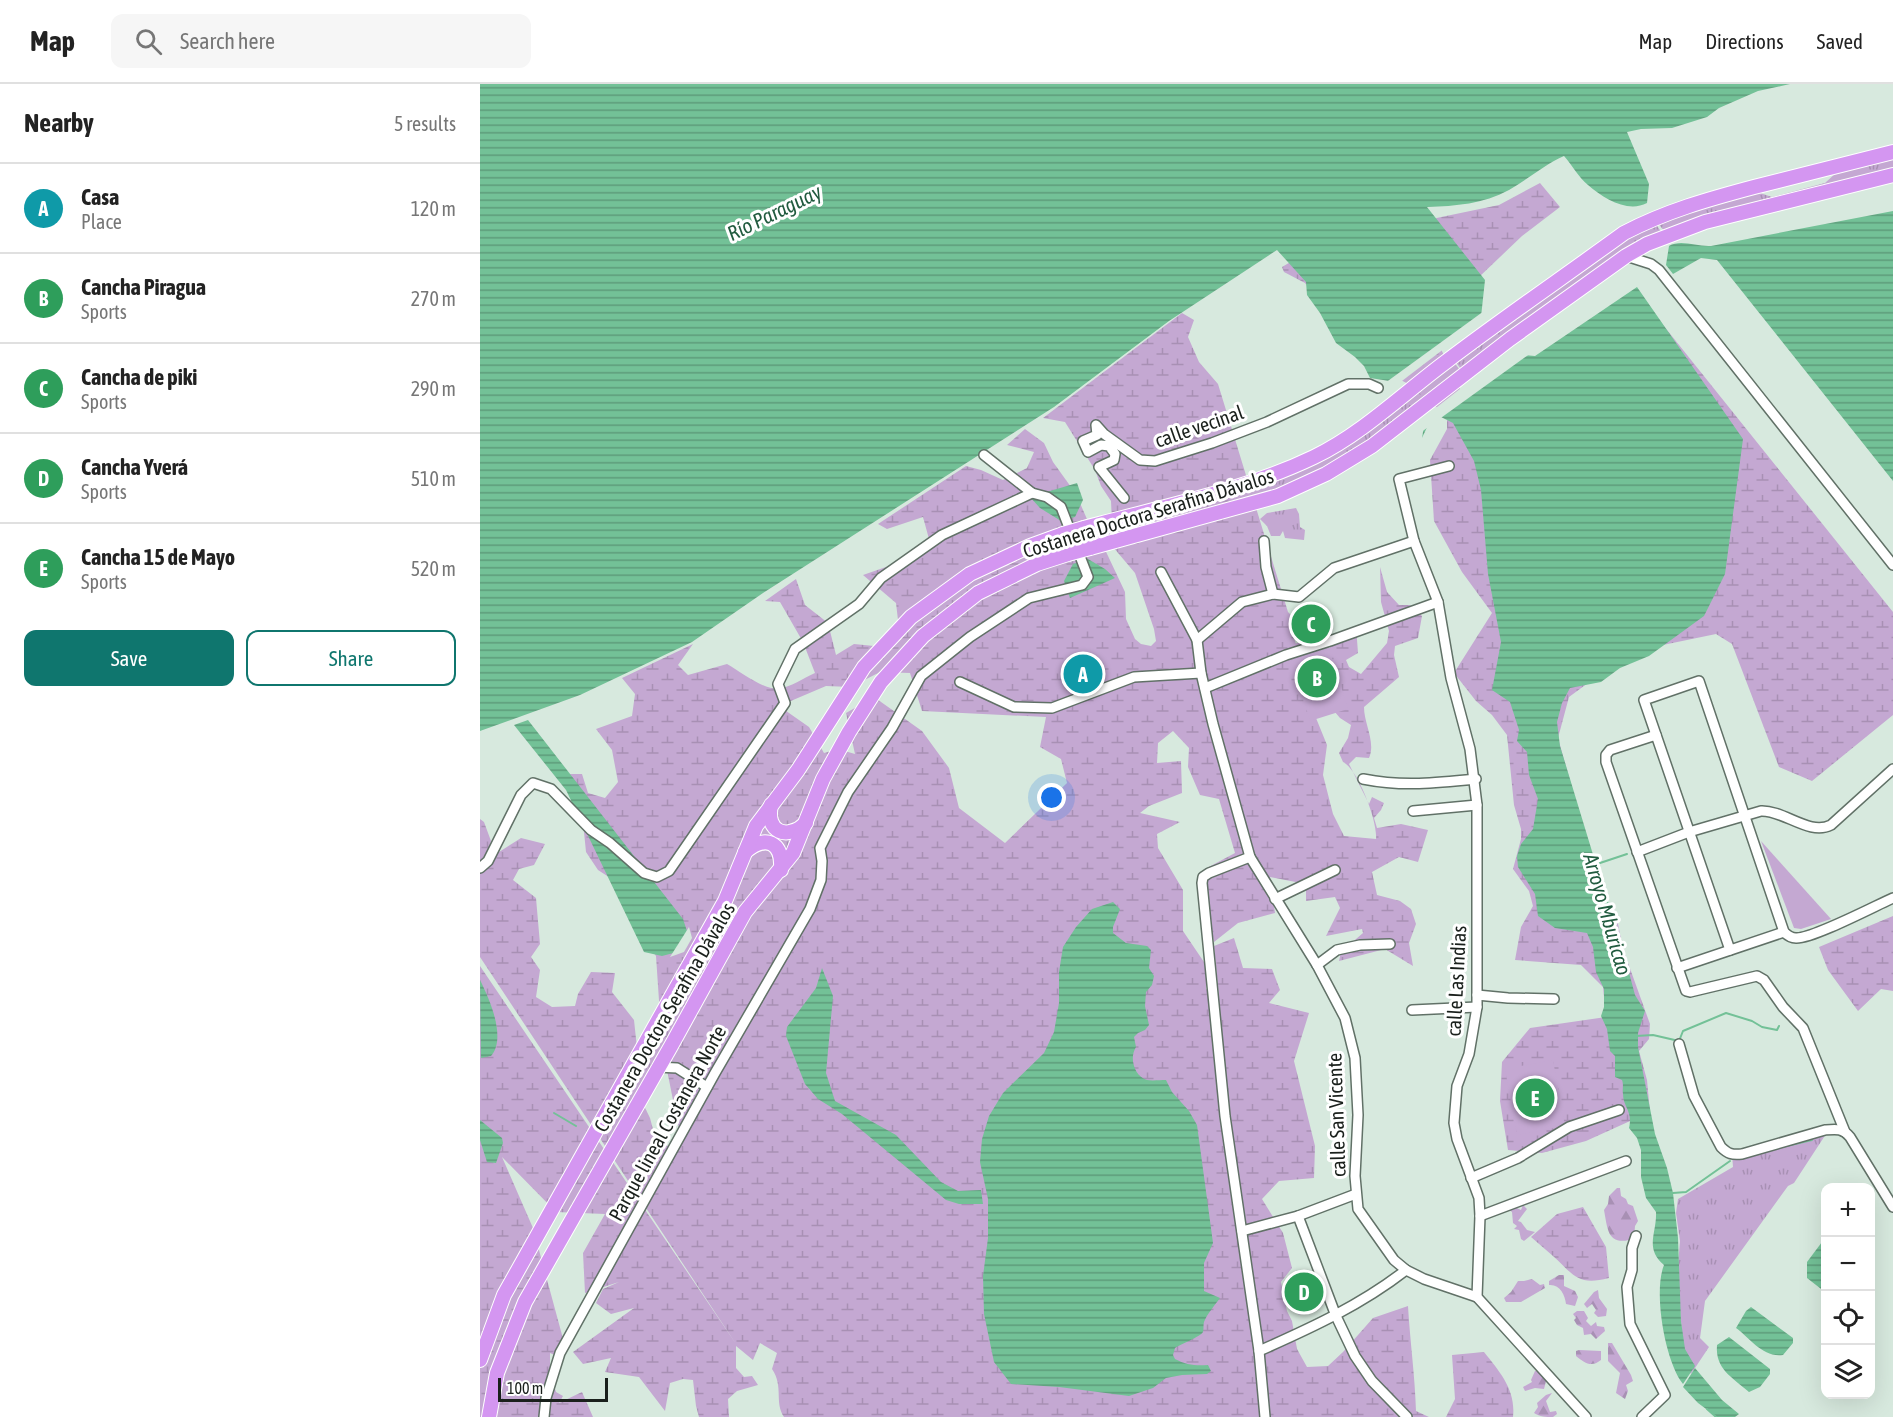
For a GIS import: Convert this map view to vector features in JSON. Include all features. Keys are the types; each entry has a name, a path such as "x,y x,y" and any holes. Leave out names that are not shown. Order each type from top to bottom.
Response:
{"highway":[{"name":"Costanera Doctora Serafina Dávalos","path":"480,1360 504,1295 686,974 725,901 756,826 798,770 864,667 911,617 970,574 1030,546 1084,528 1239,487 1270,477 1317,456 1363,427 1445,362 1624,233 1639,225 1701,201 1893,152"},
{"name":"Costanera Doctora Serafina Dávalos","path":"489,1417 497,1373 525,1302 745,912 793,853 823,779 849,732 881,682 923,636 978,593 1037,564 1278,496 1326,474 1372,446 1510,339 1626,256 1647,244 1705,222 1893,175"},
{"path":"771,805 771,820 775,828 782,833 794,832 806,823"},
{"path":"745,852 753,845 761,843 775,846 780,852 781,870"}],"street":[{"path":"1626,256 1651,264 1659,270 1893,565"},
{"name":"calle vecinal","path":"1124,498 1099,467 1114,460 1115,454 1109,446 1101,445 1088,452 1083,441 1097,435 1096,424 1104,434 1140,460 1155,462 1267,422 1348,384 1369,384 1378,388"},
{"path":"480,868 488,861 521,795 533,783 551,789 591,831 610,843 644,873 657,877 669,871 785,703 778,684 795,649 859,604 881,578 942,536 1032,493 984,455"},
{"name":"calle Las Indias","path":"1449,466 1399,479 1414,542 1438,602 1451,678 1466,730 1476,779 1477,1007 1470,1054 1458,1086 1454,1123 1457,1139 1479,1198 1477,1297"},
{"name":"Parque lineal Costanera Norte","path":"544,1417 546,1398 560,1353 707,1087 810,909 821,880 820,848 848,792 891,728 921,676 970,637 1029,598 1082,585 1086,582 1088,577 1061,507 1047,497 1032,493"},
{"path":"1264,542 1266,567 1273,594"},
{"path":"1197,640 1242,603 1273,594 1299,597 1334,568 1414,542"},
{"name":"calle San Vicente","path":"1161,572 1197,640 1205,688 1250,857 1317,965 1345,1018 1355,1058 1358,1114 1355,1176 1358,1209 1394,1260 1406,1270 1424,1279 1477,1297"},
{"path":"1205,688 1286,655 1438,602"},
{"path":"960,682 1014,706 1052,708 1134,677 1202,673"},
{"path":"1730,950 1644,700 1699,681 1784,932 1789,936 1801,938 1893,898"},
{"path":"1656,735 1610,750 1606,755 1606,762 1686,991 1690,992 1757,976 1764,980 1783,1007 1803,1028 1848,1135 1893,1207"},
{"path":"1637,852 1689,832 1770,810 1815,827 1824,828 1831,825 1893,769"},
{"path":"1363,779 1389,784 1414,785 1476,779"},
{"path":"1413,811 1477,805"},
{"path":"1250,857 1209,873 1203,877 1202,884 1225,1116 1259,1351 1265,1417"},
{"path":"1275,899 1335,870"},
{"path":"1677,968 1784,932"},
{"path":"1317,965 1337,950 1360,945 1390,944"},
{"path":"1477,995 1554,999"},
{"path":"1412,1010 1477,1007"},
{"path":"1679,1044 1694,1096 1721,1147 1726,1152 1732,1155 1742,1154 1825,1130 1837,1129 1848,1135"},
{"path":"671,1046 677,1068"},
{"path":"657,1067 677,1068 707,1087"},
{"path":"1471,1178 1518,1158 1569,1127 1619,1110"},
{"path":"1480,1216 1626,1161"},
{"path":"1242,1232 1298,1216 1356,1194"},
{"path":"1298,1216 1336,1316 1362,1369 1407,1417"},
{"path":"1636,1236 1632,1248 1632,1270 1627,1287 1630,1324 1665,1395 1657,1405 1641,1417"},
{"path":"1259,1351 1336,1316 1383,1288 1406,1270"},
{"path":"1477,1297 1581,1415"}],"green space":[{"path":"1893,157 1893,170 1665,232 1657,222 1757,192 1772,197 1825,183 1837,172"},
{"path":"1540,183 1560,207 1522,236 1477,279 1440,347 1465,399 1649,638 1569,697 1558,738 1601,891 1617,919 1623,949 1650,1024 1649,1039 1639,1051 1647,1080 1650,1112 1586,1141 1542,1153 1508,1150 1500,1101 1502,1062 1530,1028 1606,1017 1603,987 1581,965 1515,960 1521,927 1533,906 1529,891 1513,869 1521,839 1521,829 1514,805 1507,735 1454,673 1492,613 1462,572 1434,521 1430,460 1447,429 1447,412 1430,404 1414,387 1397,378 1333,322 1305,283 1284,272 1282,267 1326,241 1499,205"},
{"path":"1655,223 1662,233 1463,372 1455,361 1598,254"},
{"path":"1639,295 1893,612 1893,715 1812,781 1779,767 1732,644 1716,634 1658,646"},
{"path":"1182,313 1194,320 1188,337 1199,362 1218,384 1288,612 1297,621 1294,638 1304,668 1305,691 1327,745 1323,775 1333,814 1344,836 1376,839 1374,821 1367,801 1369,804 1372,797 1384,803 1374,818 1377,828 1401,824 1428,830 1418,862 1399,857 1372,872 1377,895 1400,901 1411,909 1416,924 1409,943 1413,966 1385,949 1339,961 1341,952 1363,933 1362,929 1326,936 1340,908 1335,897 1306,901 1306,884 1270,877 1275,913 1238,923 1214,942 1208,909 1198,888 1205,869 1235,853 1219,799 1200,795 1188,767 1189,748 1173,731 1158,743 1157,763 1181,761 1182,793 1149,806 1140,813 1180,822 1157,834 1158,848 1183,890 1183,931 1206,965 1206,989 1219,996 1214,946 1234,938 1243,968 1272,969 1280,990 1269,1003 1309,1013 1294,1061 1315,1146 1314,1178 1279,1181 1262,1199 1283,1233 1292,1268 1281,1282 1297,1349 1307,1367 1328,1366 1373,1318 1408,1306 1416,1411 1429,1417 784,1417 780,1406 778,1382 772,1369 777,1353 760,1343 753,1360 736,1346 736,1368 744,1377 752,1376 758,1385 737,1391 728,1399 729,1417 699,1417 693,1380 683,1379 670,1383 665,1411 639,1377 605,1372 611,1358 583,1364 573,1352 634,1308 611,1314 596,1303 603,1289 619,1282 585,1293 583,1253 605,1214 556,1212 502,1157 533,1228 565,1346 561,1358 550,1353 550,1373 556,1392 563,1396 559,1403 582,1392 593,1417 480,1417 480,966 736,1344 480,957 480,819 484,822 491,841 485,861 521,838 545,844 534,865 519,869 513,880 536,898 540,944 531,957 540,970 536,997 552,1007 575,1006 578,994 591,972 615,973 612,992 634,1020 637,1048 632,1081 650,1118 658,1148 670,1145 679,1130 662,1045 656,956 631,922 621,885 598,870 586,852 584,832 563,774 582,774 588,793 605,798 618,782 612,750 596,729 632,716 635,694 622,678 693,644 678,665 688,675 727,664 760,684 779,689 815,673 803,642 780,602 765,601 796,579 805,605 828,623 836,655 854,644 874,646 900,637 896,603 863,575 906,560 929,539 923,517 887,529 878,524 966,466 1003,480 1027,468 1034,452 1007,445 1025,429 1044,443 1053,462 1076,494 1125,592 1126,619 1135,639 1141,644 1151,646 1156,641 1154,629 1135,573 1113,547 1116,542 1111,501 1065,422 1043,418","holes":["880,672 910,673 922,711 1046,717 1040,747 1061,759 1067,783 1005,843 959,808 949,768 922,731 874,697 846,713 855,754 838,749 824,753 809,727 779,706 826,686 851,687"]},
{"path":"1454,362 1462,373 1380,434 1329,468 1248,502 1078,548 1074,537 1270,481"},
{"path":"1296,508 1300,527 1305,530 1304,540 1285,538 1283,531 1280,536 1271,536 1267,526 1260,519 1267,513"},
{"path":"1380,567 1387,592 1399,605 1410,605 1422,616 1418,638 1395,646 1394,655 1399,677 1364,707 1371,746 1369,758 1356,757 1349,764 1353,773 1343,762 1339,753 1348,738 1351,725 1340,718 1329,705 1325,653 1338,638 1356,626 1358,653 1346,660 1349,667 1361,674 1387,643 1389,631 1381,602"},
{"path":"1325,635 1348,709 1310,721 1287,646"},
{"path":"1353,773 1361,785 1367,801"},
{"path":"1761,841 1831,919 1801,929 1794,928"},
{"path":"1893,916 1893,991 1881,989 1858,1011 1828,970 1819,947"},
{"path":"701,956 712,962 607,1147 599,1135"},
{"path":"1553,1060 1565,1126 1517,1135 1505,1069"},
{"path":"1826,1134 1794,1183 1788,1186 1705,1301 1700,1338 1709,1347 1691,1374 1685,1365 1677,1277 1680,1241 1676,1213 1678,1199 1733,1167 1732,1155"},
{"path":"1620,1188 1621,1196 1628,1204 1633,1206 1638,1221 1635,1226 1634,1239 1619,1241 1614,1239 1608,1231 1604,1210 1609,1196"},
{"path":"1523,1205 1527,1209 1518,1221 1527,1230 1535,1232 1524,1241 1521,1239 1519,1230 1514,1229 1517,1226 1513,1223 1512,1212 1508,1209 1515,1207 1521,1210"},
{"path":"1583,1207 1606,1247 1609,1278 1583,1280 1531,1237 1557,1214"},
{"path":"1310,1270 1323,1305 1299,1315 1285,1280"},
{"path":"1559,1275 1564,1275 1564,1286 1575,1291 1578,1297 1575,1306 1566,1304 1561,1291 1556,1286 1549,1285 1549,1281"},
{"path":"1532,1279 1540,1285 1544,1284 1545,1288 1521,1302 1506,1302 1504,1298 1518,1281"},
{"path":"1598,1290 1599,1298 1607,1309 1606,1316 1598,1317 1594,1313 1596,1310 1592,1304 1587,1308 1584,1304"},
{"path":"1577,1311 1584,1311 1588,1318 1586,1321 1591,1326 1596,1322 1597,1326 1604,1327 1605,1331 1596,1339 1591,1334 1584,1335 1583,1328 1574,1320 1576,1318 1573,1314"},
{"path":"1608,1343 1612,1343 1633,1381 1626,1385 1628,1391 1625,1399 1616,1393 1620,1373 1608,1361"},
{"path":"1576,1351 1601,1351 1601,1360 1594,1364 1585,1362 1576,1356"},
{"path":"1484,1352 1506,1382 1512,1398 1513,1417 1446,1417 1455,1399 1452,1355"},
{"path":"1535,1371 1547,1377 1544,1389 1535,1388 1525,1391 1523,1387 1532,1382"},
{"path":"1552,1393 1546,1401 1550,1412 1556,1411 1557,1414 1548,1417 1534,1413 1538,1407 1537,1403"}],"water":[{"name":"Río Paraguay","path":"480,84 1790,84 1758,91 1719,108 1707,117 1672,128 1627,132 1649,184 1647,203 1640,206 1616,203 1601,195 1585,182 1564,156 1499,195 1459,205 1427,207 1485,280 1481,317 1396,382 1370,378 1364,366 1336,343 1320,313 1307,295 1306,282 1277,250 1169,321 1054,407 763,593 692,642 580,695 480,731"},
{"path":"1893,211 1893,481 1717,260 1701,258 1673,274 1666,265 1669,246 1674,244 1711,246"},
{"path":"1637,287 1743,439 1725,574 1704,616 1649,656 1620,668 1601,682 1570,688 1562,703 1557,722 1560,746 1615,920 1635,995 1645,1011 1638,1033 1638,1047 1655,1134 1673,1193 1678,1238 1681,1321 1685,1349 1695,1366 1683,1384 1671,1360 1666,1343 1660,1308 1661,1277 1664,1265 1658,1259 1653,1246 1656,1212 1646,1198 1641,1177 1641,1150 1637,1138 1629,1128 1630,1117 1623,1098 1622,1080 1615,1077 1615,1056 1610,1051 1607,1029 1601,1016 1604,1007 1604,989 1596,972 1593,947 1587,933 1555,928 1538,916 1535,894 1518,867 1517,856 1521,844 1533,829 1538,799 1529,775 1527,752 1517,741 1519,730 1510,702 1492,690 1501,642 1488,574 1481,490 1474,461 1453,423 1441,417 1429,423 1422,438 1425,420 1510,354 1535,356"},
{"path":"1077,483 1083,500 1075,517 1061,521 1040,508 1030,497"},
{"path":"1088,559 1115,578 1070,598 1064,581 1073,564"},
{"path":"528,720 683,919 689,937 681,951 662,956 644,952 566,790 514,725"},
{"path":"1113,902 1120,909 1113,933 1126,943 1147,946 1151,950 1149,968 1154,976 1152,985 1146,992 1145,1006 1149,1025 1134,1037 1136,1047 1133,1061 1136,1071 1143,1078 1166,1080 1172,1092 1189,1111 1197,1125 1213,1243 1204,1263 1204,1291 1220,1298 1205,1319 1203,1332 1175,1348 1173,1355 1175,1359 1187,1364 1208,1365 1211,1371 1207,1374 1166,1378 1153,1388 1129,1396 1059,1387 1011,1384 994,1362 984,1314 983,1276 988,1238 988,1199 980,1162 982,1139 989,1116 1003,1093 1044,1053 1054,1032 1059,1003 1059,972 1063,947 1092,909"},
{"path":"822,968 833,996 826,1073 835,1101 896,1135 941,1182 958,1191 981,1190 983,1204 959,1204 946,1200 842,1114 818,1099 805,1084 786,1036 787,1027 816,988"},
{"path":"480,980 488,997 497,1029 495,1048 491,1056 481,1058"},
{"path":"480,1120 502,1138 503,1143 496,1163 487,1162 480,1140"},
{"path":"1821,1243 1821,1289 1807,1278 1807,1262"},
{"path":"1751,1307 1793,1338 1793,1343 1783,1355 1763,1350 1736,1328"},
{"path":"1729,1337 1770,1369 1770,1374 1760,1387 1749,1392 1722,1366 1717,1353 1717,1345"},
{"path":"1695,1368 1722,1400 1739,1414 1735,1417 1717,1417 1698,1403 1683,1387"}],"pier":[{"path":"1484,311 1483,319 1398,384 1385,383"},
{"path":"1508,351 1531,353 1420,433 1423,418"},
{"path":"689,927 692,938 684,952 670,957"}],"waterway":[{"path":"1597,864 1627,854"},
{"path":"1636,1036 1653,1035 1679,1041 1683,1031 1726,1013 1752,1021 1762,1027 1777,1030 1779,1026"},
{"path":"554,1113 576,1126"},
{"path":"1774,1149 1812,1140"},
{"path":"1673,1193 1686,1192 1730,1161"},
{"name":"Arroyo Mburicao","path":"1707,1409 1716,1417"}],"place":[{"name":"Cancha de piki","path":"1311,624"},
{"name":"Casa","path":"1083,674"},
{"name":"Cancha Piragua","path":"1317,678"},
{"name":"Cancha 15 de Mayo","path":"1535,1098"},
{"name":"Cancha Yverá","path":"1304,1292"}]}
